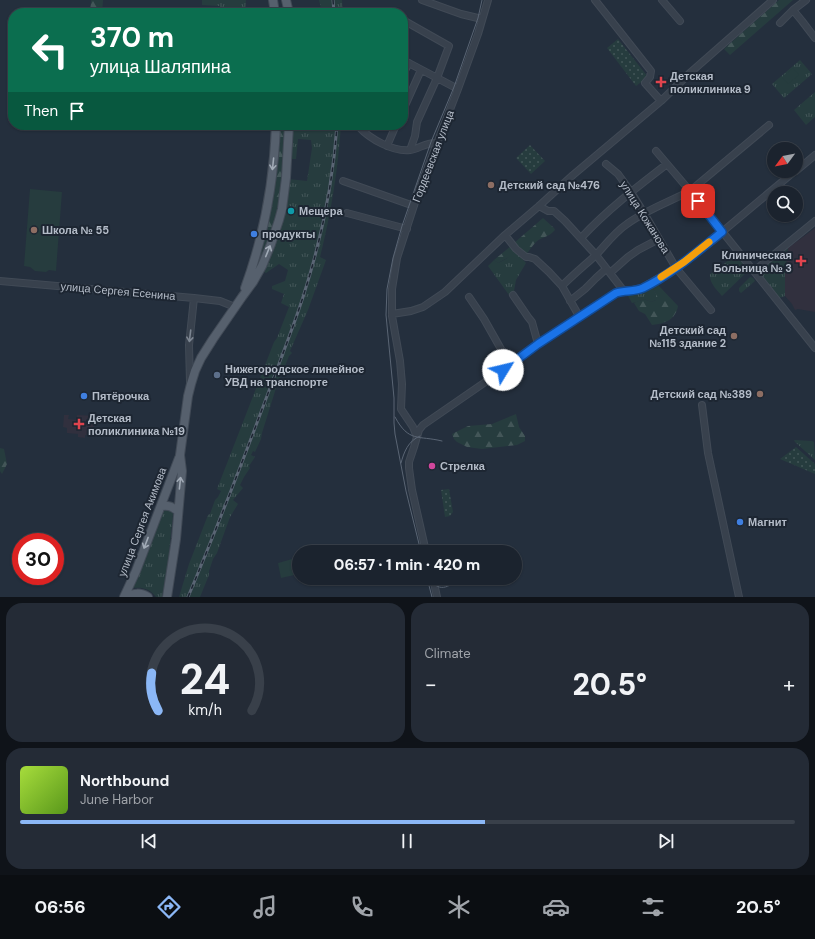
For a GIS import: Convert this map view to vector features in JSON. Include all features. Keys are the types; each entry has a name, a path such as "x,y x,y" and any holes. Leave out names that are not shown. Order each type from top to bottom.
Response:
{"main road":[{"name":"улица Сергея Акимова","path":"125,597 180,455 190,384 195,371 213,339 253,282 271,181 276,130"},
{"name":"улица Сергея Акимова","path":"257,266 271,244 282,209 286,178 289,130"},
{"name":"улица Сергея Акимова","path":"168,597 175,546 182,472 180,455"},
{"path":"161,506 171,506 178,511"},
{"path":"125,597 140,593 148,597"}],"street":[{"path":"422,0 461,14 482,19"},
{"name":"Гордеевская улица","path":"417,437 401,409 402,384 392,315 392,289 398,258 406,229 420,187 458,89 488,0"},
{"path":"595,0 651,71 650,77 645,83 661,101"},
{"path":"662,0 680,21"},
{"path":"392,315 423,307 438,297 505,235 573,175 661,101 691,72 773,0"},
{"path":"780,23 806,0"},
{"path":"793,10 815,38"},
{"path":"408,23 449,46 437,78 417,122 415,136 410,150"},
{"path":"408,63 458,89"},
{"path":"408,99 421,70"},
{"path":"562,286 596,255 626,224 644,213 690,191 769,125"},
{"path":"363,130 367,135 387,146 400,149 410,150 431,142 437,143"},
{"path":"387,146 394,130"},
{"path":"656,151 754,270 815,348"},
{"path":"803,165 815,155"},
{"name":"улица Кожанова","path":"606,164 618,174 631,192 676,268 710,310"},
{"path":"581,238 631,192 667,164"},
{"path":"424,545 412,490 409,468 409,462 419,430 423,425 538,344 616,293 623,290 642,288 676,268 788,178"},
{"path":"343,181 414,206"},
{"path":"539,206 548,211 554,212 565,221 596,255 623,290"},
{"path":"347,213 406,229"},
{"path":"754,270 815,221"},
{"path":"505,235 516,249 526,257 534,259 562,286 579,316"},
{"path":"570,301 596,278 638,250 659,239"},
{"name":"улица Сергея Есенина","path":"0,281 194,298 220,301 235,307"},
{"path":"513,295 532,322 538,344"},
{"path":"469,297 484,319 510,365"},
{"path":"190,384 189,345 194,298"},
{"path":"702,405 708,453 739,597"},
{"path":"434,585 437,597"}],"shaded area":[{"name":"Клиническая Больница № 3","path":"815,228 815,312 798,309 795,310 785,296 785,274 788,248"},
{"name":"Детская поликлиника №19","path":"64,415 69,415 68,419 77,420 77,415 95,416 93,436 85,435 85,438 78,437 78,434 67,433 67,428 63,427"}],"green space":[{"path":"91,0 103,0 102,8 90,8"},
{"path":"202,0 246,0 245,8 220,8 220,6 202,5"},
{"path":"319,0 342,0 343,8 321,8"},
{"path":"779,0 793,0 730,55 724,49"},
{"path":"618,39 648,77 636,86 607,48"},
{"path":"800,60 812,74 784,98 772,84"},
{"path":"793,68 799,75 788,84 782,77"},
{"path":"815,92 815,117 806,125 794,110"},
{"path":"278,130 286,130 283,178 275,221 259,266 255,264"},
{"path":"292,130 341,130 334,192 320,257 326,260 308,310 290,351 292,353 289,356 276,388 261,439 255,452 253,451 251,455 255,457 240,485 243,488 233,500 238,504 230,517 200,597 179,597 189,564 208,515 210,514 215,500 221,491 217,489 289,307 281,303 284,294 272,289 272,286 285,281 288,270 279,264 266,273 262,271 282,223 288,179 307,181 312,148 311,140 298,139 296,159 290,159"},
{"path":"530,145 545,161 531,174 516,158"},
{"path":"30,189 62,192 56,271 35,271 30,267 24,266"},
{"path":"543,218 555,230 536,242 526,255 514,243"},
{"path":"511,246 515,251 511,256 498,263 494,260"},
{"path":"788,248 785,274 785,296 779,298 758,270"},
{"path":"515,251 526,263 516,280 514,291 509,295 488,266 494,260 498,263"},
{"path":"737,254 749,270 722,296 712,283 710,274"},
{"path":"750,277 755,281 741,293 739,288"},
{"path":"657,282 659,286 653,288 656,294 656,300 651,302 643,300 632,303 627,294 645,290"},
{"path":"659,286 678,306 675,314 670,320 652,325 645,314 639,311 634,303 642,300 651,302 656,300 656,294 653,288"},
{"path":"516,414 519,427 525,436 525,441 517,445 482,449 467,447 457,442 452,434 468,426 492,424"},
{"path":"794,440 814,442 815,460 795,442"},
{"path":"796,447 815,464 815,474 780,459"},
{"path":"0,448 4,449 7,464 2,474 0,471"},
{"path":"449,489 453,512 450,516 445,517 441,490"},
{"path":"166,510 171,511 173,514 165,592 163,597 156,597 146,589 133,588 161,513"},
{"path":"292,559 292,576 281,578 278,563"}],"tram line":[{"path":"419,545 406,491 395,434 394,398 386,315 387,289 393,258 402,226 431,142 454,87 478,18 482,0"},
{"path":"395,417 405,431 410,434 420,438 442,441"},
{"path":"401,463 405,451 412,441 420,436"},
{"path":"429,585 432,597"},
{"path":"435,585 440,587 449,585"}],"railway":[{"path":"333,0 334,8"},
{"path":"188,597 240,467 303,297 321,234 333,169 337,130"}],"slow traffic":[{"path":"661,277 684,262 709,242"}],"place":[{"name":"Детская поликлиника 9","path":"661,82"},
{"name":"Детский сад №476","path":"491,185"},
{"name":"Мещера","path":"291,211"},
{"name":"Школа № 55","path":"34,230"},
{"name":"продукты","path":"254,234"},
{"name":"Клиническая Больница № 3","path":"801,261"},
{"name":"Детский сад №115 здание 2","path":"734,336"},
{"name":"Нижегородское линейное УВД на транспорте","path":"217,375"},
{"name":"Детский сад №389","path":"760,394"},
{"name":"Пятёрочка","path":"84,396"},
{"name":"Детская поликлиника №19","path":"79,424"},
{"name":"Стрелка","path":"432,466"},
{"name":"Магнит","path":"740,522"}],"route":[{"path":"503,370 579,316 616,293 623,290 642,288 658,279 684,262 722,232 698,201"}]}
